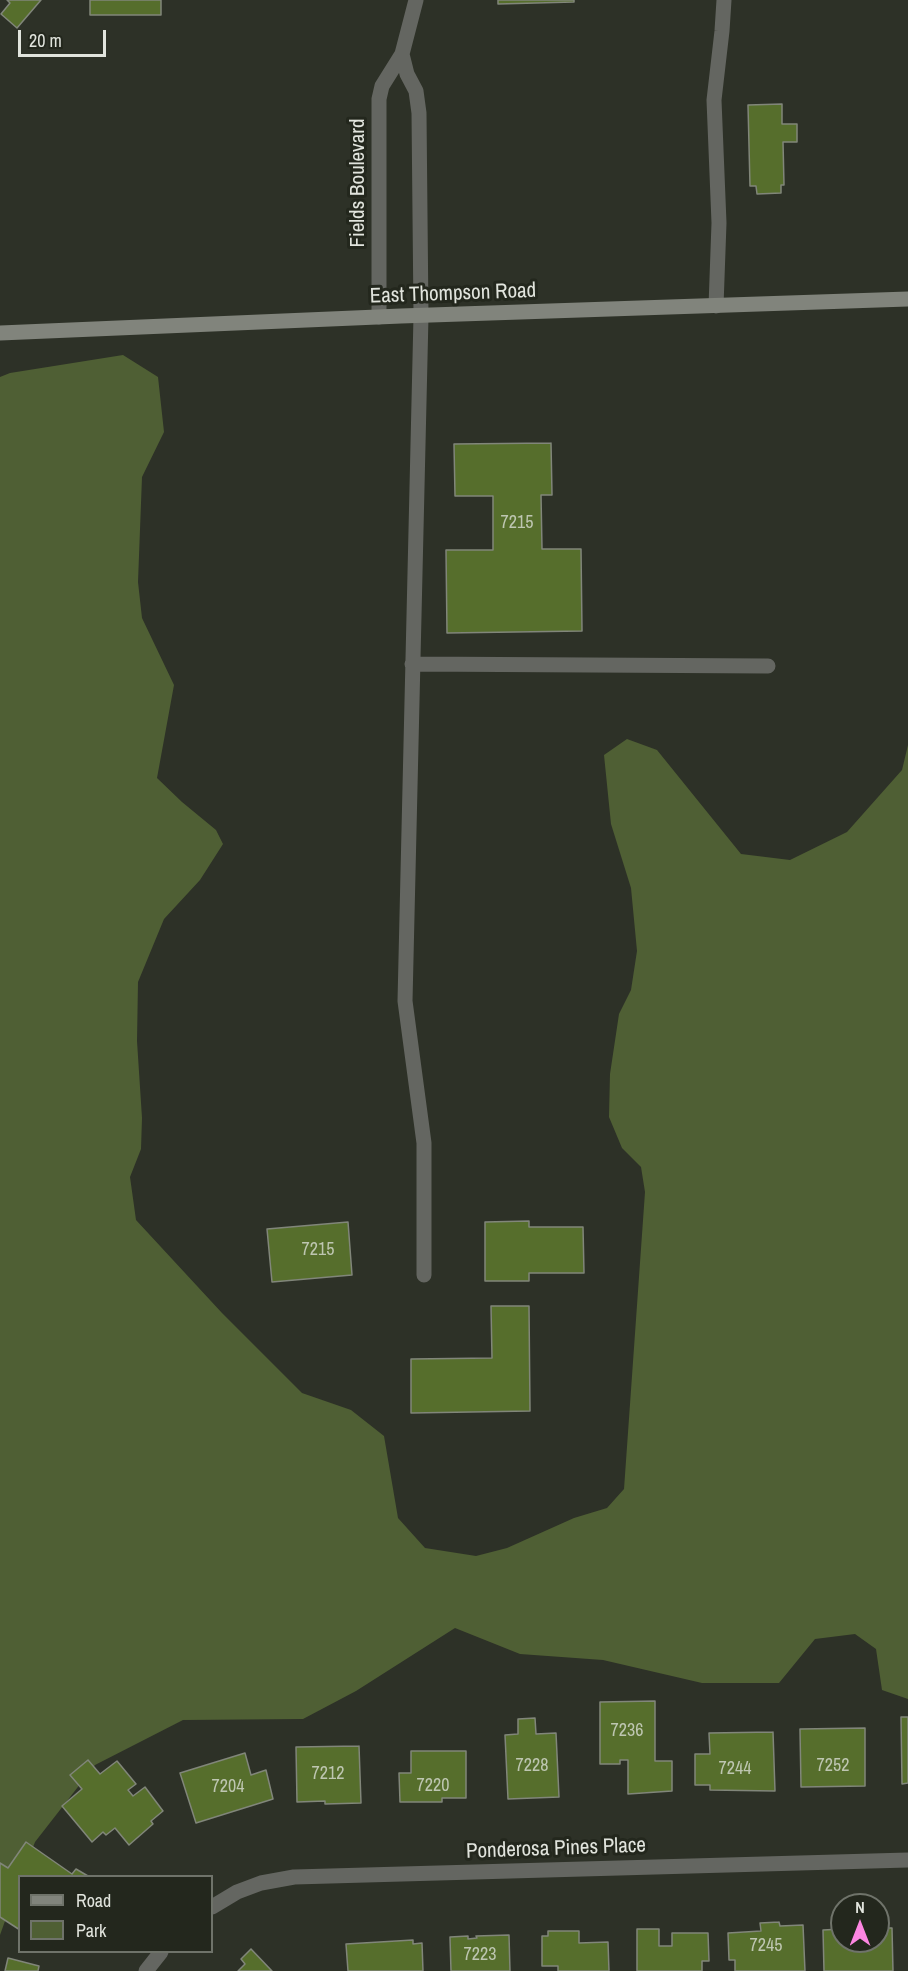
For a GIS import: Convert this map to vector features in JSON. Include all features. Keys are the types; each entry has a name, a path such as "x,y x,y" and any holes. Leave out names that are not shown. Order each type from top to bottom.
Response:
{"main road":[{"name":"East Thompson Road","path":"0,333 379,317 908,300"}],"street":[{"name":"Fields Boulevard","path":"379,317 379,99 382,86 402,54 416,0"},
{"path":"716,306 719,223 714,100 724,0"},
{"path":"402,54 407,74 416,91 418,113 421,316 405,1001 424,1143 424,1275"},
{"path":"412,664 768,666"},
{"name":"Ponderosa Pines Place","path":"213,1906 237,1892 261,1883 294,1877 908,1860"},
{"path":"146,1971 160,1953"}],"green space":[{"path":"123,355 158,377 164,432 142,477 138,582 142,618 174,685 157,778 216,830 223,844 200,880 164,919 138,982 137,1041 142,1118 141,1149 130,1177 136,1220 222,1313 302,1393 351,1410 384,1436 398,1518 425,1548 476,1556 507,1548 574,1518 607,1508 624,1489 645,1192 641,1167 622,1148 609,1117 610,1074 619,1014 631,990 637,951 631,888 611,824 604,755 627,739 657,750 741,854 790,860 847,832 902,770 908,745 908,1699 882,1690 876,1649 855,1634 815,1639 779,1683 702,1683 603,1660 520,1654 455,1628 356,1691 303,1719 183,1720 95,1765 35,1842 22,1875 18,1875 18,1885 0,1935 0,377 10,373"}],"building":[{"path":"7,0 41,0 17,28 1,14 10,3"},
{"path":"90,0 161,0 161,15 90,15"},
{"path":"498,0 574,0 574,2 498,4"},
{"path":"782,104 782,124 797,124 797,142 783,142 784,185 781,185 781,193 757,194 756,186 750,186 748,105"},
{"path":"551,443 552,495 541,495 542,549 581,549 582,631 447,633 446,550 493,550 493,496 455,496 454,444"},
{"path":"529,1221 529,1227 583,1227 584,1273 529,1273 529,1281 485,1281 485,1222"},
{"path":"348,1222 352,1275 272,1282 267,1229"},
{"path":"491,1306 529,1306 530,1411 411,1413 411,1359 492,1358"},
{"path":"655,1701 655,1761 672,1761 672,1791 628,1794 628,1760 620,1760 620,1764 600,1764 600,1702"},
{"path":"901,1717 908,1717 908,1783 902,1784"},
{"path":"535,1718 536,1734 556,1733 559,1797 508,1799 505,1735 518,1734 518,1719"},
{"path":"865,1728 865,1786 801,1787 800,1729"},
{"path":"773,1732 775,1791 710,1790 710,1785 695,1785 695,1754 710,1754 709,1733"},
{"path":"359,1746 361,1803 297,1802 296,1747"},
{"path":"411,1751 466,1751 466,1798 442,1798 442,1802 400,1802 399,1773 411,1773"},
{"path":"245,1753 251,1775 266,1770 273,1799 196,1823 180,1773"},
{"path":"88,1760 100,1774 117,1761 136,1784 128,1790 133,1796 145,1787 163,1811 151,1821 153,1824 129,1845 115,1828 106,1835 103,1832 92,1842 62,1806 82,1789 70,1775"},
{"path":"26,1842 72,1874 76,1869 86,1875 18,1875 18,1929 0,1917 0,1863 8,1868"},
{"path":"779,1922 780,1926 803,1925 805,1971 735,1971 735,1960 729,1960 728,1933 761,1931 760,1923"},
{"path":"890,1928 892,1928 893,1971 824,1971 823,1930 830,1930 830,1953 890,1953"},
{"path":"637,1929 659,1929 659,1946 672,1946 672,1933 708,1933 709,1961 702,1961 702,1971 637,1971"},
{"path":"548,1931 579,1931 579,1943 608,1942 609,1971 558,1971 558,1966 542,1966 542,1936 548,1936"},
{"path":"509,1935 510,1971 451,1971 450,1937 468,1936 468,1939 477,1938 476,1936"},
{"path":"413,1940 413,1944 422,1943 423,1971 348,1971 346,1944"},
{"path":"251,1949 272,1971 238,1971 245,1964 241,1959"},
{"path":"8,1958 39,1966 38,1971 5,1971"}]}
